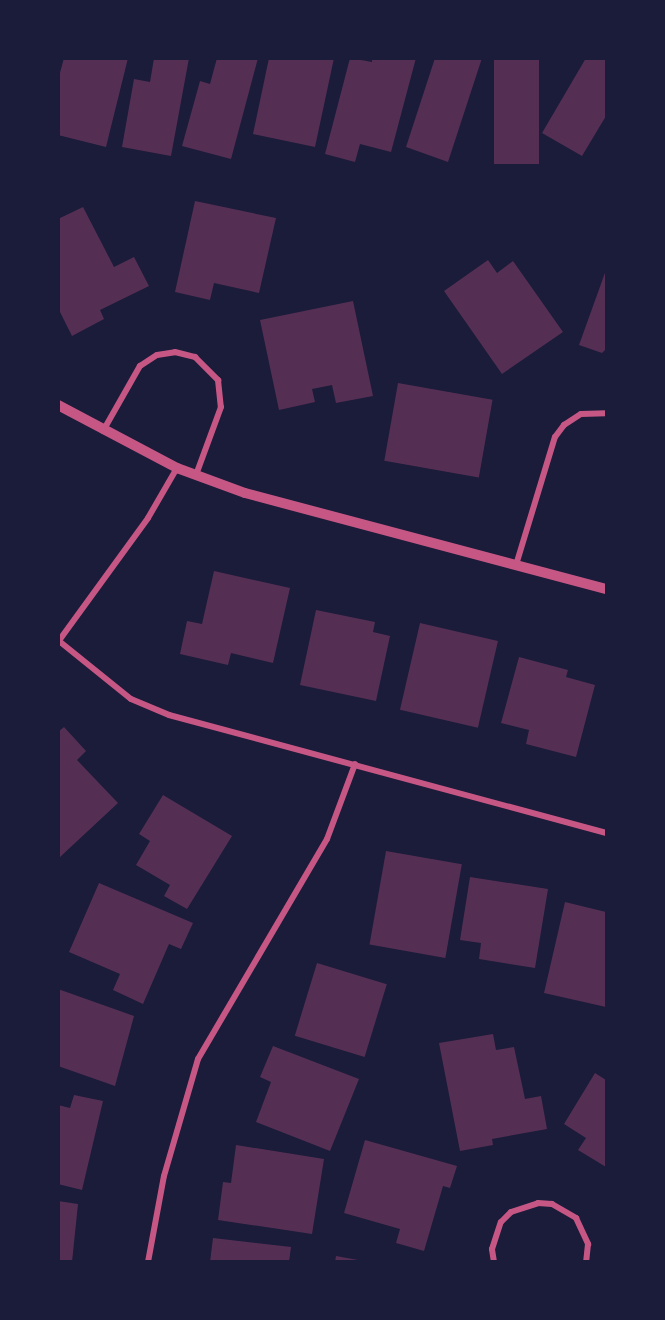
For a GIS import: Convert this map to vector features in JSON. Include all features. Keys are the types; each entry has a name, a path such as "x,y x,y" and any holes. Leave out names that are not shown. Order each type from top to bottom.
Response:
{"street":[{"path":"103,432 140,366 157,355 175,352 195,357 218,381 221,407 196,475"},
{"path":"58,405 103,432 177,468 244,493 606,589"},
{"path":"516,565 555,437 564,425 581,414 606,414"},
{"path":"177,468 148,518 59,641 131,699 170,715 606,833"},
{"path":"148,1262 164,1176 198,1059 327,839 355,764"},
{"path":"494,1262 492,1249 501,1222 511,1212 538,1203 552,1204 576,1218 588,1244 586,1262"}],"building":[{"path":"64,58 128,58 106,147 58,135 58,80"},
{"path":"154,58 189,58 171,156 122,147 134,79 150,82"},
{"path":"217,58 258,58 231,159 182,146 200,81 210,84"},
{"path":"269,58 334,58 315,147 253,134"},
{"path":"350,58 372,62 372,58 416,58 391,152 360,144 355,162 325,154"},
{"path":"435,58 482,58 448,162 406,147"},
{"path":"494,58 539,58 539,164 494,164"},
{"path":"586,58 606,58 606,116 582,156 542,133"},
{"path":"195,201 276,218 259,293 214,283 210,300 175,292"},
{"path":"83,207 114,267 134,257 149,286 100,310 104,319 72,336 58,308 58,219"},
{"path":"488,260 497,273 513,261 563,332 502,374 444,291"},
{"path":"606,270 606,349 602,353 579,345"},
{"path":"353,301 373,396 336,403 332,385 312,389 315,402 279,410 260,320"},
{"path":"398,383 493,400 479,477 384,461"},
{"path":"214,571 290,588 273,663 231,653 228,665 180,654 187,621 202,624"},
{"path":"316,610 375,622 373,632 390,636 376,701 300,685"},
{"path":"420,623 498,641 478,728 400,710"},
{"path":"519,657 568,670 566,677 595,685 576,757 526,744 529,730 501,723"},
{"path":"64,727 86,751 77,760 118,803 60,857 58,732"},
{"path":"163,795 232,836 187,909 164,896 170,885 136,865 150,841 139,834"},
{"path":"386,851 462,864 445,958 370,945"},
{"path":"470,877 548,889 535,968 479,959 481,943 460,940"},
{"path":"99,883 193,923 181,949 169,944 143,1004 113,990 120,974 69,952"},
{"path":"565,902 606,912 606,1007 544,993"},
{"path":"317,963 387,984 365,1057 295,1036"},
{"path":"58,989 134,1016 115,1086 58,1066"},
{"path":"493,1034 496,1050 514,1047 525,1099 541,1096 547,1129 492,1139 493,1145 460,1151 439,1043"},
{"path":"273,1046 359,1079 330,1151 256,1122 271,1082 260,1077"},
{"path":"595,1073 606,1080 606,1167 578,1150 586,1138 564,1124"},
{"path":"74,1095 103,1101 82,1190 58,1184 58,1105 70,1108"},
{"path":"365,1140 457,1166 450,1188 443,1186 424,1251 396,1243 400,1229 344,1213"},
{"path":"236,1145 324,1159 312,1234 218,1220 223,1182 231,1183"},
{"path":"58,1201 78,1204 72,1262 58,1262"},
{"path":"213,1238 291,1247 289,1262 210,1262"},
{"path":"336,1256 358,1260 357,1262 335,1262"}]}
